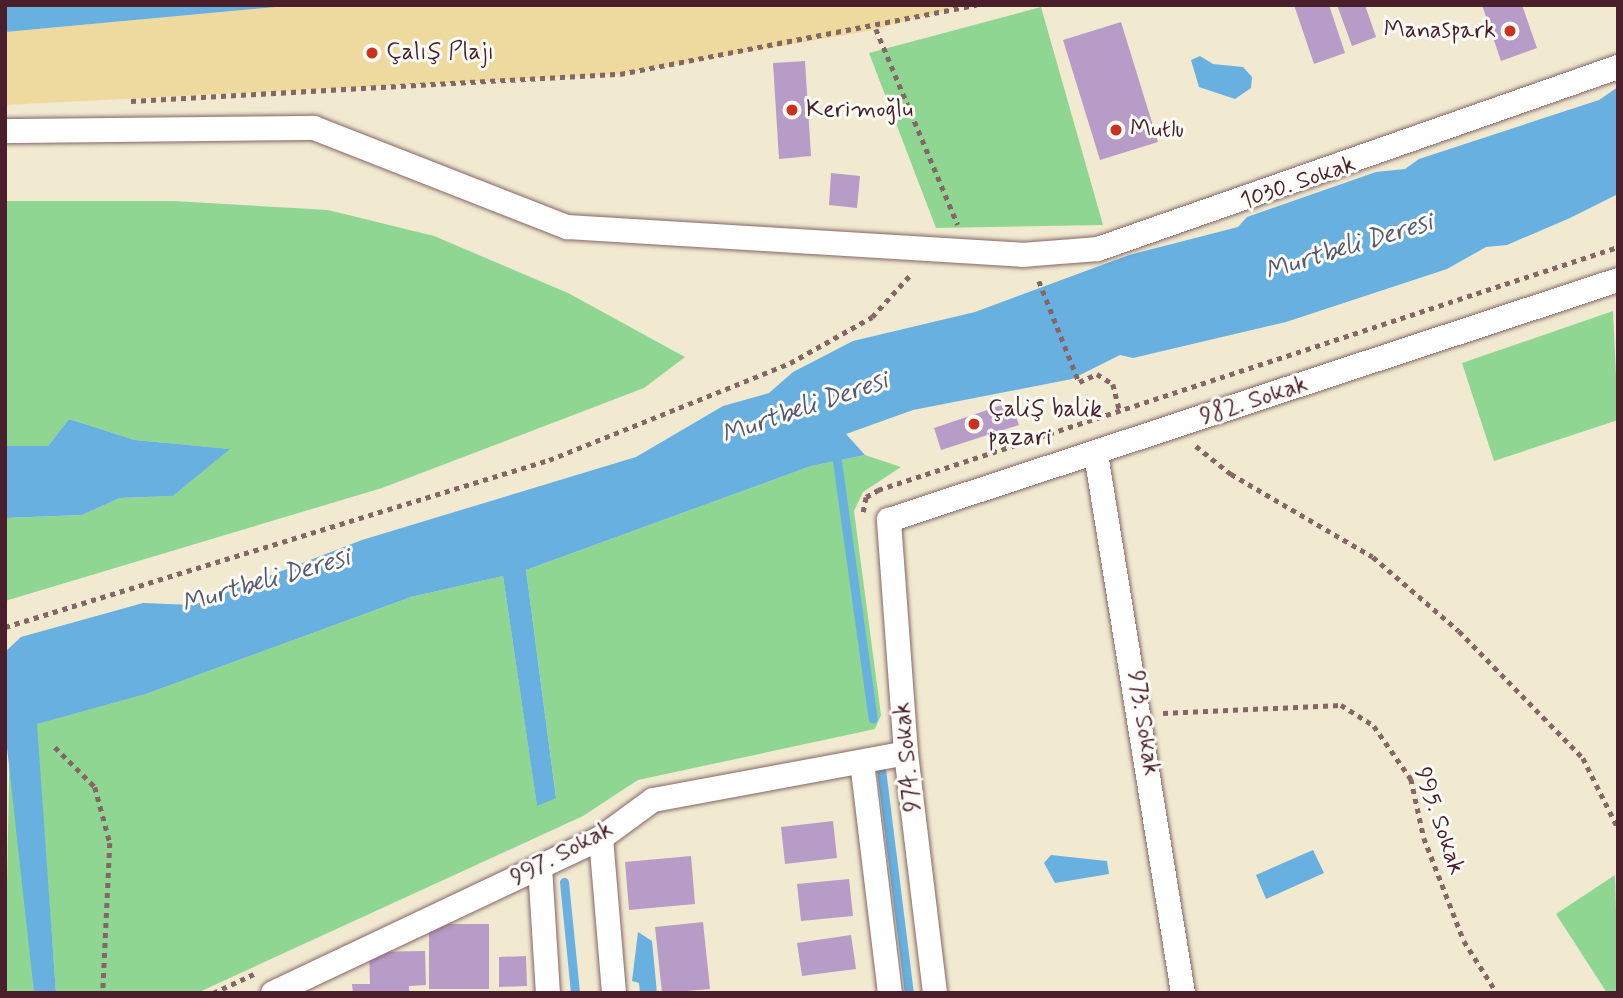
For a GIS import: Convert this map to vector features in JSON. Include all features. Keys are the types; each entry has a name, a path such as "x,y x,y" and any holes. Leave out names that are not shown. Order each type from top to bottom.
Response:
{"street":[{"name":"1030. Sokak","path":"5,131 314,128 567,227 970,252 1098,249 1618,67"},
{"name":"982. Sokak","path":"889,520 1618,280"},
{"name":"973. Sokak","path":"1096,454 1142,715 1183,993"},
{"name":"974. Sokak","path":"889,520 906,753 935,993"},
{"name":"997. Sokak","path":"268,981 328,981 540,867 601,838 653,800 906,753"},
{"path":"862,762 890,993"},
{"path":"601,838 614,993"},
{"path":"540,867 548,993"}],"path":[{"path":"115,102 620,74 876,29 976,5"},
{"path":"876,29 970,252"},
{"path":"864,518 866,497 878,490 1618,247"},
{"path":"5,626 549,460 790,363 872,317 933,249"},
{"path":"1028,278 1040,281 1079,382 1097,374 1113,384"},
{"path":"1174,428 1231,474 1373,557 1459,631 1583,758 1618,828"},
{"name":"995. Sokak","path":"1142,715 1341,705 1374,726 1411,779 1424,838 1464,941 1497,993"},
{"path":"55,747 95,787 110,843 103,993"},
{"path":"213,993 268,981"}],"green space":[{"path":"1041,7 1103,225 936,228 869,53"},
{"path":"5,201 173,201 328,210 434,236 568,293 685,357 644,388 382,488 5,601 5,518 82,515 120,498 173,496 229,449 135,440 69,419 48,446 5,446"},
{"path":"1613,311 1618,420 1494,461 1462,363"},
{"path":"865,455 901,467 863,492 854,511 881,715 875,729 638,780 583,816 197,993 56,993 36,724 146,694 411,597 503,576 537,805 556,797 526,570 811,466"},
{"path":"10,728 34,993 5,993"},
{"path":"1615,875 1618,993 1607,993 1556,914"}],"sand":[{"name":"Çalış Plajı","path":"297,5 967,5 868,31 620,74 5,105 5,32"}],"water":[{"path":"5,5 297,5 5,32"},
{"path":"1200,56 1213,64 1243,67 1252,77 1251,88 1235,99 1199,87 1191,60"},
{"name":"Murtbeli Deresi","path":"1618,87 1618,194 1570,218 1507,245 1486,247 1447,269 1286,322 1133,358 1120,355 1072,379 913,410 846,434 865,455 811,466 526,570 556,798 537,806 503,576 411,597 146,694 37,724 56,993 34,993 5,729 5,652 21,637 143,603 194,605 362,540 636,457 723,406 769,393 793,372 853,341 975,312 1129,255 1238,227 1247,217 1376,172 1405,169 1419,159 1599,100"},
{"path":"69,419 135,440 230,449 173,496 120,498 82,515 5,518 5,446 48,446"},
{"path":"1313,850 1324,873 1266,899 1256,875"},
{"path":"1051,855 1107,861 1109,874 1055,883 1044,863"},
{"path":"638,932 652,941 657,993 640,993 639,983 632,981"}],"building":[{"path":"1294,5 1329,5 1345,53 1314,64"},
{"path":"1337,5 1365,5 1376,37 1352,46"},
{"path":"1482,5 1522,5 1537,48 1501,61"},
{"path":"1121,22 1158,142 1100,160 1063,40"},
{"name":"Kerimoğlu","path":"805,61 811,156 779,159 773,63"},
{"path":"831,173 860,176 857,208 829,205"},
{"path":"1011,402 1019,425 941,450 934,428"},
{"path":"833,821 837,858 785,864 781,827"},
{"path":"691,856 695,904 629,910 625,862"},
{"path":"849,879 853,916 801,921 797,884"},
{"path":"703,922 710,989 662,993 655,927"},
{"path":"429,924 489,924 489,989 429,989"},
{"path":"851,935 856,969 802,976 797,943"},
{"path":"425,951 426,985 409,986 409,993 353,993 352,984 370,984 369,952"},
{"path":"526,956 527,986 499,987 499,957"}],"waterway":[{"path":"837,461 873,719"},
{"path":"881,769 909,993"},
{"path":"564,882 575,993"}],"place":[{"name":"Manaspark","path":"1510,31"},
{"name":"Çalış Plajı","path":"372,53"},
{"name":"Kerimoğlu","path":"792,110"},
{"name":"Mutlu","path":"1116,130"},
{"name":"Çaliş balik pazari","path":"974,424"}]}
